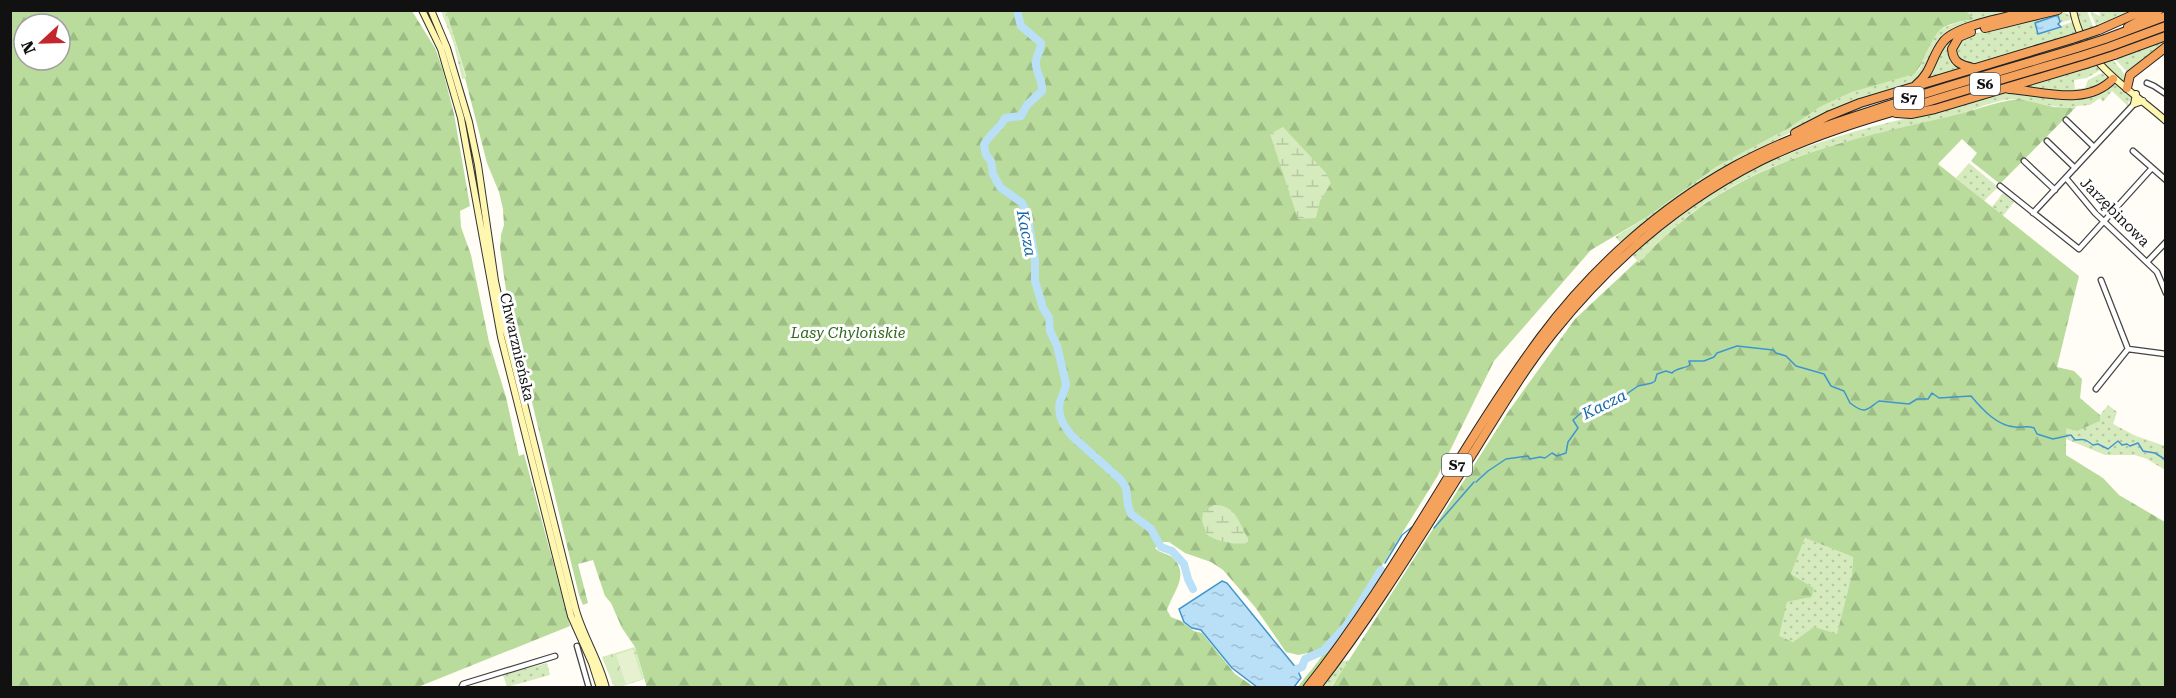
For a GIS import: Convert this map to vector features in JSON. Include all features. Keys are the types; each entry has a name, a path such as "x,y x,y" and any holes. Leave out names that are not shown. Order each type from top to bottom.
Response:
{"highway":[{"path":"1914,87 1928,72 1941,45 1950,35 1965,28 2036,10"},
{"path":"1975,68 1958,63 1952,54 1953,44 1962,34 2058,10"},
{"path":"1757,155 1836,112 2072,39 2144,10"},
{"name":"S7","path":"2106,42 2159,10"},
{"name":"S7","path":"1307,687 1374,596 1513,376 1566,304 1617,251 1669,208 1722,173 1787,141 1838,121 2079,52 2166,16"},
{"path":"2106,42 2166,26"},
{"name":"S7","path":"1316,687 1380,600 1510,394 1541,350 1579,302 1608,271 1672,216 1730,177 1794,146 1888,113 1911,114 2086,64 2166,36"},
{"path":"2127,88 2130,75 2166,47"},
{"name":"S6","path":"1888,113 2079,52"},
{"path":"2001,89 2072,96 2106,85 2113,79"}],"main road":[{"name":"Chwarznieńska","path":"422,10 440,46 450,77 481,208"},
{"name":"Chwarznieńska","path":"431,10 447,48 469,122 501,337 577,634 601,687"},
{"path":"2073,10 2079,33 2098,64 2113,79 2136,94 2166,121"},
{"path":"2134,104 2136,94"},
{"path":"2134,104 2143,100"}],"street":[{"path":"2147,84 2166,94"},
{"path":"2033,213 2134,104"},
{"path":"2066,120 2094,147"},
{"path":"2047,141 2075,168"},
{"path":"2133,151 2166,180"},
{"path":"2024,161 2055,190"},
{"path":"2000,186 2079,249 2152,168"},
{"name":"Jarzębinowa","path":"2066,178 2104,222 2148,261 2160,276 2166,294"},
{"path":"2148,261 2166,242"},
{"path":"2101,280 2128,349"},
{"path":"2128,349 2166,354"},
{"path":"2096,389 2128,349"},
{"path":"577,646 589,687"},
{"path":"461,687 463,684 555,656"}],"green space":[{"name":"Lasy Chylońskie","path":"1965,10 1974,19 1954,23 1937,33 1914,74 1852,92 1820,107 1789,128 1716,167 1647,217 1591,250 1494,361 1437,477 1321,664 1302,687 1298,687 1321,657 1323,650 1298,655 1286,652 1255,607 1223,570 1211,562 1185,553 1169,542 1163,542 1155,548 1173,558 1179,566 1180,573 1178,585 1167,610 1171,617 1194,631 1202,633 1235,674 1254,687 647,688 635,647 605,596 593,560 578,564 588,603 583,605 579,595 508,304 500,248 504,225 503,209 499,192 487,163 466,76 446,11"},
{"path":"10,11 412,11 435,48 454,114 470,206 460,211 461,227 471,255 489,342 506,397 519,456 524,454 570,626 418,687 11,687"},
{"path":"441,11 446,11 466,78 462,79 454,44"},
{"path":"1965,11 2028,11 1957,29 1922,77 1911,84 1805,125 1745,156 1694,186 1622,244 1615,237 1716,167 1789,128 1820,107 1852,92 1919,70 1932,40 1942,29 1974,19"},
{"path":"2048,11 1959,34 1951,43 1950,53 1955,62 1964,69 1923,82 1942,46 1953,36 1991,22"},
{"path":"2087,11 2100,44 2126,76 2125,83 2108,69 2095,53 2080,23 2077,13"},
{"path":"2090,11 2100,16 2099,11 2130,11 2131,13 2097,28"},
{"path":"2064,12 2071,16 2070,20 2058,23 2060,21 2038,34 2072,22 2083,49 2100,70 2087,78 2074,80 2075,89 2085,88 2088,80 2102,73 2107,78 2088,90 2063,93 2015,87 2085,62 2070,37 1972,65 1963,63 1954,54 1957,41 1969,35"},
{"path":"2165,38 2165,45 2128,73 2115,59"},
{"path":"2069,42 2070,44 1882,101 1818,125 1840,113"},
{"path":"2116,84 2133,95 2132,102 2130,100 2128,103 2129,107 2112,91 2103,102 2100,98 2090,105 2075,108 2018,99 2007,100 1955,116 1859,138 1779,164 1742,181 1706,203 1672,230 1639,263 1631,254 1684,214 1739,177 1810,146 1859,130 2004,92 2071,99"},
{"path":"2019,99 2054,107 2075,108 2000,184 1971,161 1977,153 1962,139 1938,164 2079,276 2057,367 2074,371 2082,379 2080,398 2100,415 2100,421 2077,431 2066,428 2066,455 2103,478 2119,495 2165,522 2165,687 1331,688 1508,412 1575,319 1637,261 1639,263 1671,230 1705,204 1741,182 1817,150","holes":["1805,538 1853,557 1852,574 1837,634 1814,627 1793,642 1779,636 1787,602 1812,597 1814,588 1791,574"]},
{"path":"1283,127 1326,173 1331,183 1320,201 1316,218 1298,219 1270,134"},
{"path":"1969,163 1998,187 1984,201 1956,178"},
{"path":"2003,193 2014,202 2003,216 1992,207"},
{"path":"2108,405 2117,412 2113,424 2136,436 2165,446 2165,470 2135,455 2105,455 2066,439 2066,428 2099,421 2100,415"},
{"path":"1214,505 1232,511 1248,538 1248,543 1226,542 1207,535 1202,521 1203,512"},
{"path":"1805,538 1853,557 1852,574 1837,635 1793,642 1778,636 1787,602 1812,597 1814,588 1791,574"},
{"path":"635,647 644,679 614,687 602,657"},
{"path":"633,649 642,679 626,684 616,655"},
{"path":"1350,660 1331,687 1302,688 1321,664"},
{"path":"547,663 550,675 507,687 503,675"}],"water":[{"path":"2058,15 2060,22 2058,24 2061,27 2038,34 2035,23"},
{"path":"1222,581 1227,583 1297,669 1301,678 1294,687 1257,687 1232,668 1201,630 1192,628 1184,622 1179,609"}],"waterway":[{"name":"Kacza","path":"1017,10 1021,26 1041,43 1036,66 1042,91 1027,105 1021,116 1005,118 984,145 986,155 991,161 993,174 1000,187 1022,203 1027,213 1035,260 1035,281 1043,308 1049,318 1050,331 1057,346 1065,379 1066,385 1062,397"},
{"name":"Kacza","path":"1476,482 1506,459 1528,456 1530,459 1545,458 1552,453 1557,456 1566,453 1568,442 1578,428 1573,420 1581,413 1593,412 1606,401 1618,400 1638,386 1652,383 1657,374 1666,371 1672,373 1690,365 1689,361 1704,361 1714,357 1717,353 1737,346 1773,350 1786,356 1796,366 1824,374 1831,386 1844,391 1850,403 1859,409 1866,410 1879,401 1909,404 1917,399 1928,399 1932,393 1939,398 1971,396 1990,416 2008,426 2031,427 2037,434 2053,439 2071,435 2075,440 2085,440 2108,449 2118,441 2122,445 2130,446 2138,443 2143,451 2155,453 2166,460"},
{"name":"Kacza","path":"1060,401 1060,415 1066,428 1121,480 1126,488 1131,514 1151,529 1161,547 1172,551 1184,564 1193,589"},
{"name":"Kacza","path":"1434,528 1474,482"},
{"name":"Kacza","path":"1385,563 1402,535 1412,527"},
{"name":"Kacza","path":"1289,672 1302,667 1305,659 1323,651 1346,626 1381,570"}]}
